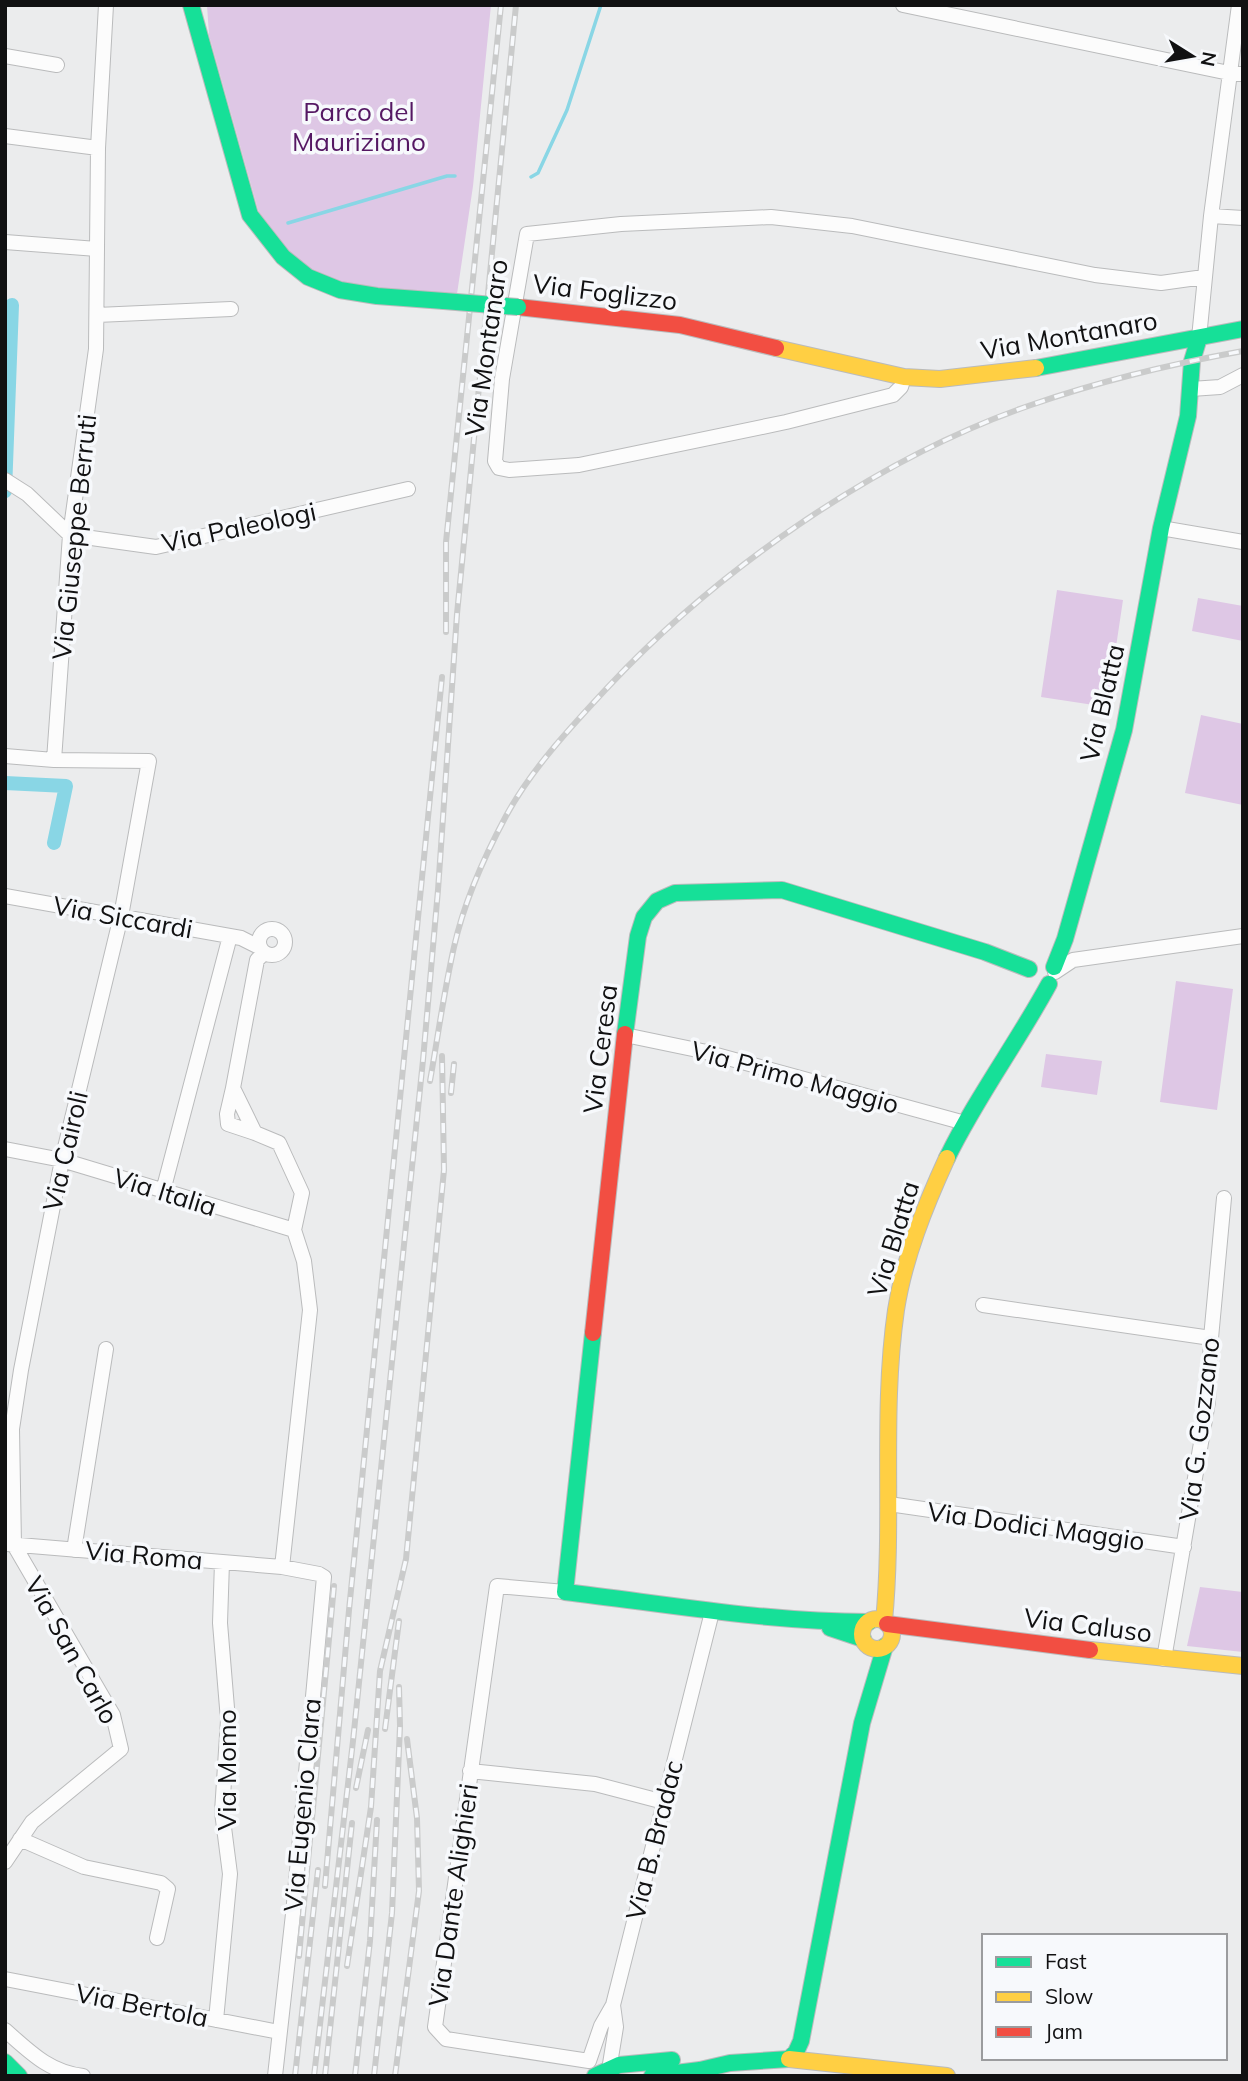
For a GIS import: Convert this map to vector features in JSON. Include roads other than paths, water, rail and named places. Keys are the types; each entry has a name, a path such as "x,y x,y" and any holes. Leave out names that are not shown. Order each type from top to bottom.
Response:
{"street":[{"name":"Via Giuseppe Berruti","path":"54,760 70,535 96,349 98,148 106,5"},
{"name":"Via Foglizzo","path":"191,5 250,215 283,257 309,277 340,290 377,296 518,307 680,325 904,377"},
{"path":"903,5 1236,74"},
{"path":"1199,338 1211,216 1236,74 1239,5"},
{"path":"5,56 57,65"},
{"path":"5,136 98,148"},
{"path":"1211,216 1243,218"},
{"name":"Via Montanaro","path":"1204,278 1161,283 1095,275 852,226 771,217 621,224 527,234 502,379 495,461 499,468 509,470 579,465 786,422 893,395 901,387 904,377 940,379 983,376 1243,329"},
{"path":"5,242 97,249"},
{"path":"97,315 231,309"},
{"name":"Via Blatta","path":"880,1622 890,1569 891,1353 901,1285 940,1172 965,1124 1027,1026 1053,974 1124,730 1161,528 1188,416 1192,361 1199,338"},
{"path":"1191,389 1220,387 1243,375"},
{"path":"10,484 27,494 70,535"},
{"name":"Via Paleologi","path":"70,535 156,547 408,489"},
{"path":"1161,528 1243,542"},
{"path":"5,756 54,760"},
{"name":"Via Cairoli","path":"10,1544 12,1429 21,1370 62,1160 121,916 149,761 54,760"},
{"name":"Via Ceresa","path":"565,1592 625,1035 638,936 644,917 657,901 675,893 782,890 1033,964"},
{"name":"Via Siccardi","path":"5,896 236,937 261,945 233,1087"},
{"name":"Via Blatta","path":"1033,964 1049,952 1067,927"},
{"path":"1053,974 1045,960 1033,964 1029,977 1034,984 1042,986 1053,974 1073,960 1243,936"},
{"path":"163,1191 236,937"},
{"name":"Via Primo Maggio","path":"625,1035 714,1054 965,1124"},
{"path":"233,1087 255,1133"},
{"path":"233,1087 227,1114 228,1124 279,1143 302,1193 294,1230 304,1261 310,1310 282,1566"},
{"name":"Via Italia","path":"5,1149 62,1160 294,1230"},
{"name":"Via G. Gozzano","path":"1164,1659 1208,1402 1224,1198"},
{"path":"983,1305 1211,1338"},
{"path":"74,1550 106,1349"},
{"name":"Via Dodici Maggio","path":"889,1504 1184,1547"},
{"name":"Via Roma","path":"10,1544 282,1566"},
{"name":"Via San Carlo","path":"5,1862 32,1822 121,1749 113,1715 10,1544"},
{"name":"Via Momo","path":"216,2020 230,1874 222,1812 228,1720 219,1623 222,1562"},
{"name":"Via Eugenio Clara","path":"275,2076 325,1582 320,1574 282,1566"},
{"name":"Via Caluso","path":"497,1586 632,1599 712,1612 791,1620 880,1622 1164,1659 1243,1666"},
{"name":"Via Dante Alighieri","path":"497,1586 435,2027 446,2039 589,2061 601,2026 613,2005"},
{"name":"Via B. Bradac","path":"602,2073 616,2027 613,2005 712,1612"},
{"name":"Via Caluso","path":"791,1620 848,1633 864,1642"},
{"path":"789,2059 801,2041 862,1723 877,1668 892,1635 880,1622 863,1630 862,1723"},
{"name":"Via Caluso","path":"887,1644 901,1637 928,1630"},
{"path":"864,1642 877,1649 887,1644"},
{"path":"470,1771 595,1784 664,1802"},
{"path":"20,1839 84,1867 161,1883 168,1889 158,1938"},
{"name":"Via Bertola","path":"5,1979 279,2032"},
{"path":"5,2030 35,2057 64,2074 83,2076"},
{"path":"602,2073 641,2063 689,2059 735,2067"},
{"path":"652,2076 789,2059 947,2076"},
{"path":"5,2062 19,2076"}],"waterway":[{"path":"531,177 538,173 567,110 601,5"},
{"path":"288,223 447,176 455,176"},
{"path":"5,491 12,305"},
{"path":"5,783 66,786 54,843"}],"railway":[{"path":"446,632 446,542 501,5"},
{"path":"314,2076 353,1741 423,1060 457,614 516,5"},
{"path":"430,1081 447,980 463,913 498,832 516,798 580,717 652,643 699,600 804,521 859,486 916,454 974,427 1083,388 1243,351"},
{"path":"325,1886 349,1610 442,677"},
{"path":"347,1966 371,1807 380,1671 406,1559 444,1170 442,1056"},
{"path":"451,1093 454,1064"},
{"path":"299,1956 334,1586"},
{"path":"385,1729 399,1621"},
{"path":"374,2076 392,1913 400,1726 399,1687"},
{"path":"356,1788 368,1730"},
{"path":"395,2076 419,1891 417,1818 407,1739"},
{"path":"355,2076 370,1941 377,1820"},
{"path":"325,2076 352,1823"},
{"path":"295,2076 318,1870"}],"park label":[{"name":"Parco del Mauriziano","path":"359,126"}]}
